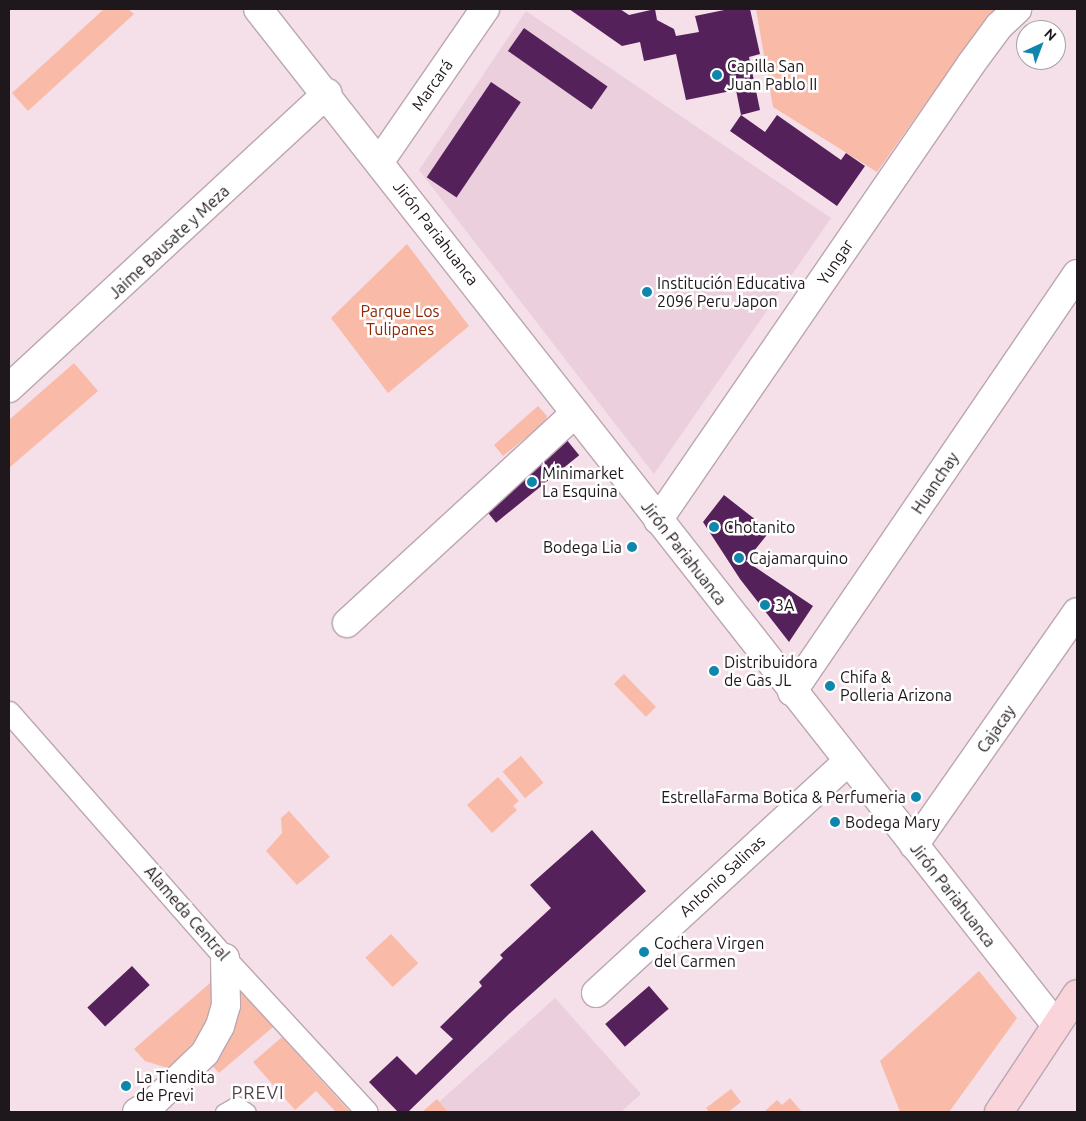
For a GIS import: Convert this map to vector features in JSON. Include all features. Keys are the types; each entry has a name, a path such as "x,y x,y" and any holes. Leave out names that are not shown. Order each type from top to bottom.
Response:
{"main road":[{"path":"999,1112 1077,994"}],"street":[{"name":"Jirón Pariahuanca","path":"258,9 328,93 792,692 1056,1025"},
{"name":"Marcará","path":"380,161 485,9"},
{"name":"Yungar","path":"658,520 971,64 999,26 1017,9"},
{"name":"Jaime Bausate y Meza","path":"9,388 328,93"},
{"name":"Huanchay","path":"792,692 1077,274"},
{"path":"347,622 575,413"},
{"name":"Cajacay","path":"914,845 1077,612"},
{"name":"Alameda Central","path":"9,712 225,958 367,1112"},
{"name":"Antonio Salinas","path":"596,993 848,761"},
{"path":"152,1108 205,1053 220,1026 226,1005 225,958"}],"lane":[{"path":"223,1112 238,1104 249,1112"}],"shaded area":[{"name":"Institución Educativa 2096 Peru Japon","path":"526,11 831,218 654,474 419,170"},
{"path":"555,998 641,1094 621,1112 448,1112 439,1102"}],"green space":[{"path":"104,9 128,9 134,14 28,111 12,93"},
{"path":"756,9 998,9 973,36 877,172 773,107"},
{"name":"Parque Los Tulipanes","path":"407,244 469,326 388,393 331,318"},
{"path":"74,363 98,391 9,468 9,420"},
{"path":"538,406 547,416 545,422 503,456 494,445"},
{"path":"624,674 656,707 646,717 614,684"},
{"path":"521,756 543,783 525,798 503,771"},
{"path":"498,777 519,801 513,806 517,810 492,833 467,805"},
{"path":"289,811 330,857 297,885 266,851 282,833 281,818"},
{"path":"391,934 418,963 393,987 365,958"},
{"path":"979,971 1017,1018 949,1112 900,1112 880,1061"},
{"path":"210,983 213,1001 206,1031 194,1049 171,1069 145,1061 134,1049"},
{"path":"236,985 273,1027 219,1073 207,1060"},
{"path":"282,1037 350,1112 336,1112 316,1091 295,1110 253,1062"},
{"path":"731,1089 741,1102 728,1112 709,1112 706,1108"},
{"path":"790,1098 802,1112 765,1111 777,1100 782,1105"},
{"path":"437,1099 448,1112 422,1112"}],"building":[{"name":"Capilla San Juan Pablo II","path":"569,9 620,9 629,15 655,9 657,20 674,29 676,36 699,32 695,16 729,9 750,9 760,54 749,57 760,110 741,115 736,90 686,100 676,54 644,61 640,42 622,46"},
{"path":"524,28 608,87 591,109 508,51"},
{"path":"491,82 521,102 457,197 427,177"},
{"path":"741,115 765,132 777,115 841,160 846,153 865,166 837,206 730,131"},
{"name":"Minimarket La Esquina","path":"566,439 579,455 496,523 483,506"},
{"path":"724,495 770,531 746,561 813,606 789,642 740,579 703,522"},
{"path":"592,830 646,891 509,1014 408,1112 398,1112 369,1082 397,1056 416,1075 453,1039 440,1027 482,986 479,982 503,958 500,955 551,908 530,885"},
{"path":"132,966 150,985 105,1027 87,1008"},
{"path":"649,986 669,1009 625,1047 605,1024"}],"place":[{"name":"Capilla San Juan Pablo II","path":"717,75"},
{"name":"Institución Educativa 2096 Peru Japon","path":"647,292"},
{"name":"Minimarket La Esquina","path":"532,482"},
{"name":"Chotanito","path":"714,527"},
{"name":"Bodega Lia","path":"632,547"},
{"name":"Cajamarquino","path":"739,558"},
{"name":"3A","path":"765,605"},
{"name":"Distribuidora de Gas JL","path":"714,671"},
{"name":"Chifa & Polleria Arizona","path":"830,686"},
{"name":"EstrellaFarma Botica & Perfumeria","path":"916,797"},
{"name":"Bodega Mary","path":"835,822"},
{"name":"Cochera Virgen del Carmen","path":"644,952"},
{"name":"La Tiendita de Previ","path":"126,1086"}],"district":[{"name":"PREVI","path":"258,1092"}]}
